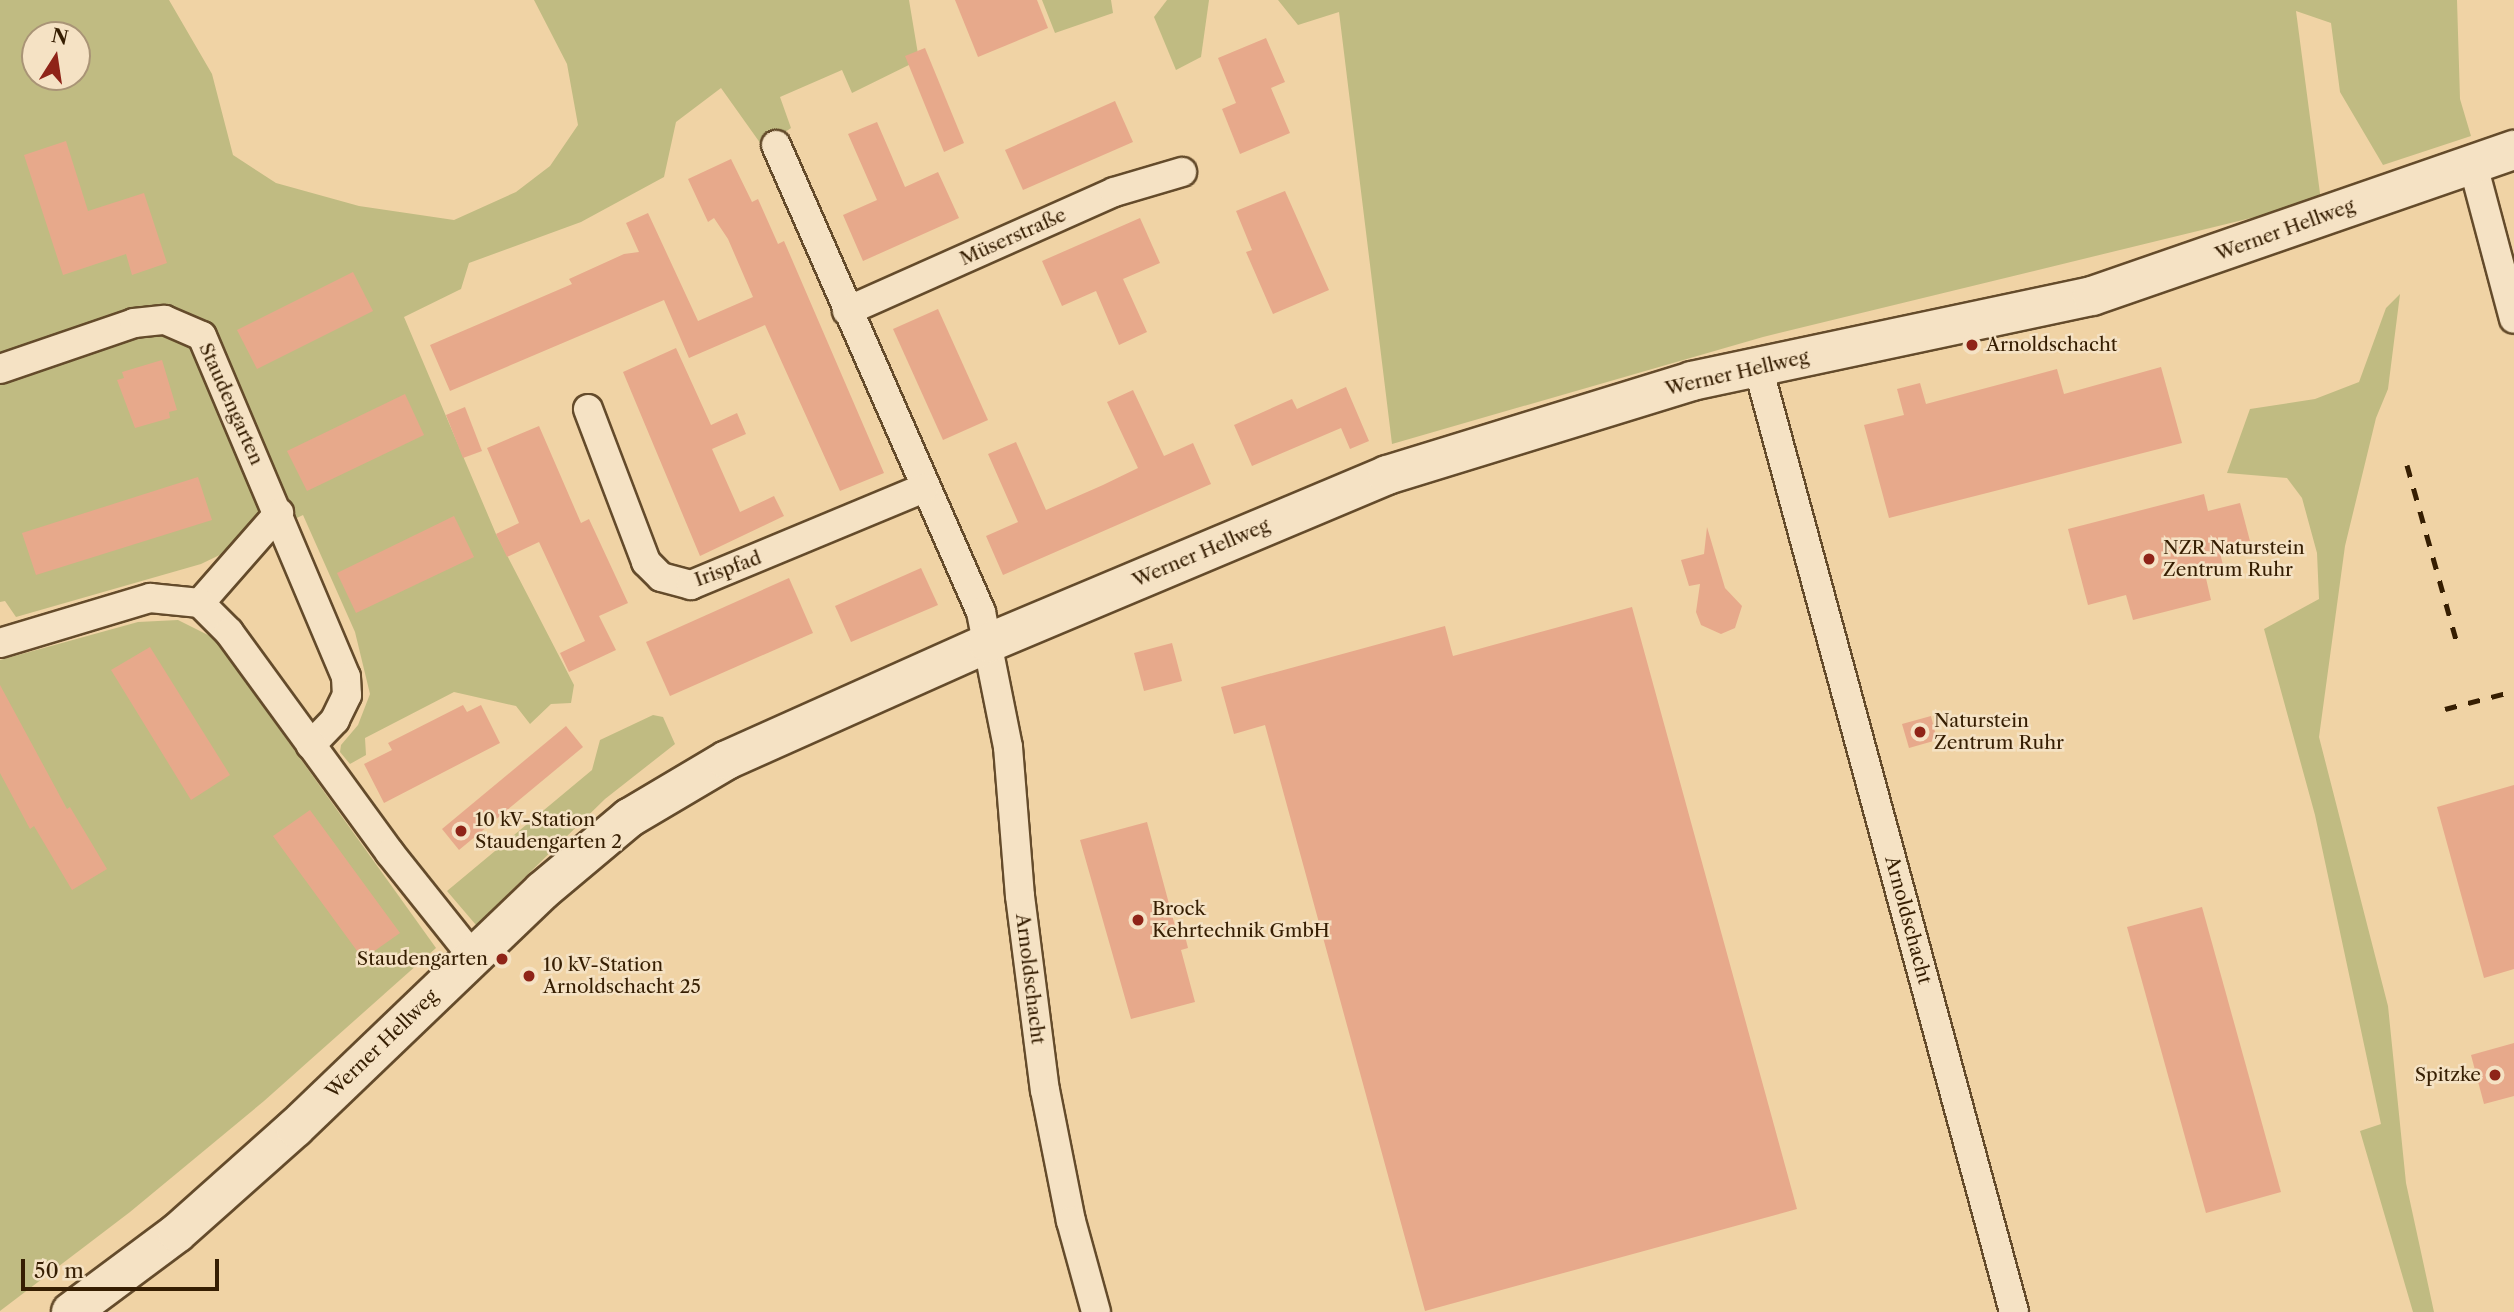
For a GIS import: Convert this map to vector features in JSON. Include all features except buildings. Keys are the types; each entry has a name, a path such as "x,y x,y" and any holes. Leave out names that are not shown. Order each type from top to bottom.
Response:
{"main road":[{"name":"Werner Hellweg","path":"71,1312 177,1233 285,1137 542,891 651,803 727,760 988,643 1387,475 1633,397 1758,367 2092,296 2514,150"}],"street":[{"path":"776,145 924,488 981,612 988,643"},
{"path":"2473,165 2514,319"},
{"name":"Müserstraße","path":"847,311 1114,192 1182,172"},
{"name":"Staudengarten","path":"0,369 134,323 165,320 202,336 346,677 347,695 335,720 312,744"},
{"name":"Arnoldschacht","path":"1758,367 2014,1312"},
{"name":"Irispfad","path":"588,409 646,562 661,577 691,585 924,488"},
{"path":"200,603 279,513"},
{"path":"0,643 150,598 200,603 229,632 473,957"},
{"name":"Arnoldschacht","path":"988,643 1008,747 1021,908 1045,1090 1071,1221 1096,1312"}],"shaded area":[{"path":"0,0 169,0 212,74 233,155 276,183 359,206 454,220 516,192 550,166 578,125 567,64 534,0 909,0 919,60 852,93 842,70 780,97 791,128 763,147 721,88 676,122 664,177 581,222 469,263 461,289 404,317 496,534 574,685 571,703 551,704 530,724 516,706 454,692 365,738 366,755 350,764 340,752 341,745 358,725 370,694 355,632 303,515 201,564 16,617 5,601 0,602"},
{"path":"1042,0 1111,0 1113,13 1055,33"},
{"path":"1167,0 1209,0 1201,57 1176,70 1154,17"},
{"path":"1278,0 2457,0 2460,99 2471,136 2383,165 2340,92 2331,23 2296,11 2321,201 1763,337 1392,444 1339,12 1298,25"},
{"path":"2400,294 2388,389 2376,418 2345,546 2319,737 2388,1006 2406,1183 2434,1312 2413,1312 2360,1131 2381,1124 2315,815 2264,629 2319,599 2317,553 2302,498 2287,478 2227,473 2250,409 2315,399 2359,382 2386,308"},
{"path":"178,620 214,638 436,948 264,1101 130,1212 0,1311 0,660 138,622"},
{"path":"653,715 663,717 675,744 605,799 476,925 447,891 592,770 600,740"}],"railway":[{"path":"2407,465 2456,639"},
{"path":"2445,709 2514,691"}],"place":[{"name":"Arnoldschacht","path":"1972,345"},
{"name":"NZR Naturstein Zentrum Ruhr","path":"2149,559"},
{"name":"Naturstein Zentrum Ruhr","path":"1920,732"},
{"name":"10 kV-Station Staudengarten 2","path":"461,831"},
{"name":"Brock Kehrtechnik GmbH","path":"1138,920"},
{"name":"Staudengarten","path":"502,959"},
{"name":"10 kV-Station Arnoldschacht 25","path":"529,976"},
{"name":"Spitzke","path":"2495,1075"}]}
